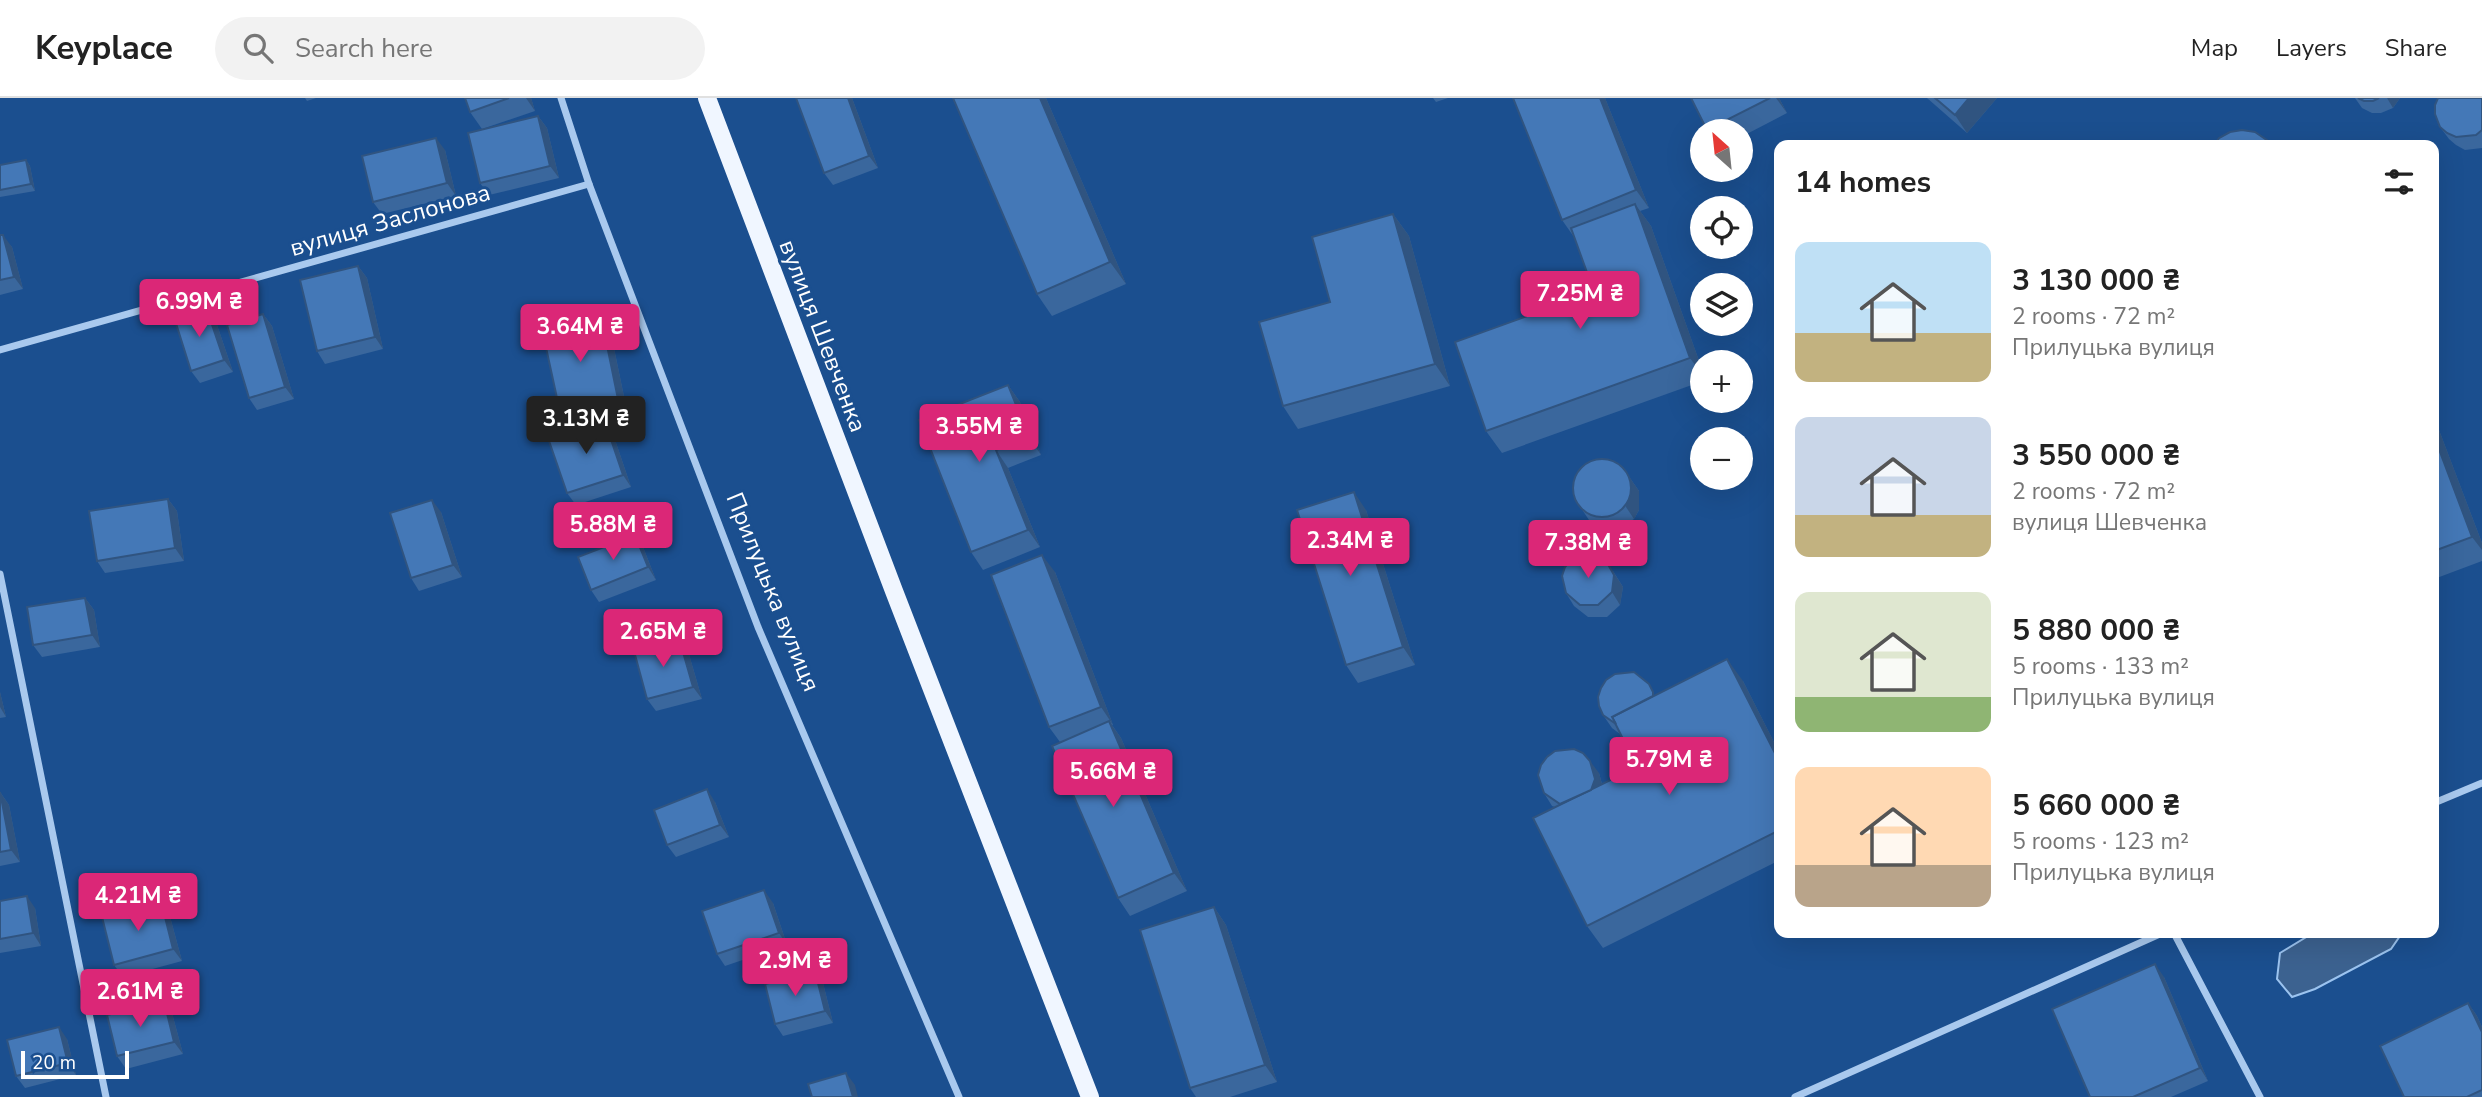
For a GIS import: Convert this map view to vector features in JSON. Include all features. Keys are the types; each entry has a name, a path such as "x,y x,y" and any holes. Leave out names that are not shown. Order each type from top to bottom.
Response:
{"main road":[{"name":"вулиця Шевченка","path":"707,98 1090,1097"}],"street":[{"name":"Прилуцька вулиця","path":"561,98 589,184 758,627 959,1097"},
{"name":"вулиця Заслонова","path":"0,350 589,184"},
{"path":"0,574 106,1097"},
{"path":"2439,801 2482,783"},
{"path":"1795,1097 2151,938"},
{"path":"2177,938 2260,1097"}],"water":[{"path":"2305,938 2399,938 2391,949 2315,989 2292,997 2277,979 2280,953"}],"building":[{"path":"465,98 509,98 470,112"},
{"path":"796,98 848,98 869,156 824,173"},
{"path":"953,98 1040,98 1110,262 1037,294"},
{"path":"1513,98 1600,98 1636,190 1562,220"},
{"path":"1691,98 1770,98 1729,119 1702,119"},
{"path":"1935,98 1969,98 1955,115"},
{"path":"2358,98 2379,98 2364,101"},
{"path":"2438,98 2482,98 2482,130 2476,135 2456,137 2447,133 2440,127 2435,114"},
{"path":"538,116 550,166 480,183 468,133"},
{"path":"2230,132 2255,132 2267,140 2218,140"},
{"path":"436,138 447,183 373,202 362,156"},
{"path":"26,160 31,184 0,190 0,165"},
{"path":"1635,204 1690,358 1486,431 1455,342 1594,292 1571,228"},
{"path":"1393,214 1435,364 1283,406 1259,322 1330,302 1312,237"},
{"path":"0,235 3,235 14,277 0,280"},
{"path":"358,266 375,337 317,351 300,280"},
{"path":"206,307 224,360 191,371 174,317"},
{"path":"263,314 285,387 249,398 227,325"},
{"path":"601,316 618,399 560,412 542,329"},
{"path":"1008,385 1029,437 996,450 1028,530 971,552 919,420"},
{"path":"604,419 623,475 567,493 548,438"},
{"path":"2439,449 2472,537 2439,549"},
{"path":"1602,459 1613,461 1626,472 1631,488 1629,499 1618,512 1602,517 1591,515 1578,504 1573,488 1575,477 1586,464"},
{"path":"1354,492 1403,647 1346,665 1297,510"},
{"path":"168,499 175,548 97,561 89,511"},
{"path":"432,500 453,565 411,578 390,513"},
{"path":"635,535 648,567 591,590 578,557"},
{"path":"1588,553 1605,559 1614,575 1612,592 1598,605 1580,605 1566,593 1562,576 1571,560"},
{"path":"1042,555 1101,707 1049,727 991,575"},
{"path":"85,598 92,635 33,645 27,607"},
{"path":"679,638 693,687 647,699 634,651"},
{"path":"1727,659 1774,751 1774,833 1587,926 1533,818 1637,767 1612,717"},
{"path":"1634,672 1649,684 1653,696 1612,717 1616,724 1603,715 1599,706 1601,688 1606,680 1615,674"},
{"path":"1109,721 1174,873 1118,898 1052,746"},
{"path":"1574,749 1583,753 1590,761 1595,779 1591,790 1560,804 1544,793 1538,775 1541,765 1555,751"},
{"path":"707,789 720,825 667,845 654,810"},
{"path":"0,792 11,850 0,852"},
{"path":"764,890 779,933 717,954 702,911"},
{"path":"27,896 33,933 0,939 0,901"},
{"path":"161,901 173,949 114,965 102,917"},
{"path":"1214,907 1265,1065 1190,1088 1140,930"},
{"path":"2155,964 2200,1068 2133,1097 2090,1097 2052,1009"},
{"path":"815,971 825,1011 775,1024 765,984"},
{"path":"164,1001 174,1042 117,1056 107,1015"},
{"path":"2468,1003 2482,1032 2482,1090 2467,1097 2404,1097 2380,1046"},
{"path":"59,1027 68,1063 16,1076 7,1040"},
{"path":"846,1073 853,1097 812,1097 808,1084"}]}
